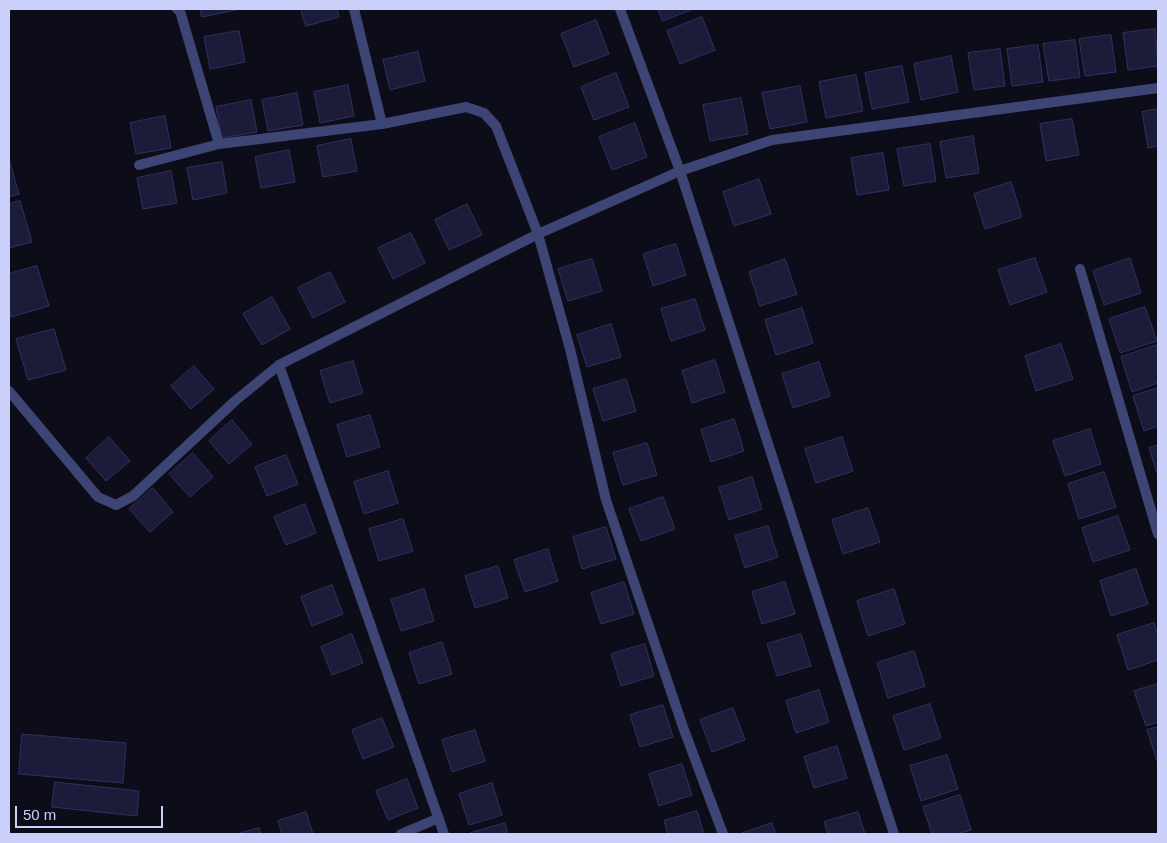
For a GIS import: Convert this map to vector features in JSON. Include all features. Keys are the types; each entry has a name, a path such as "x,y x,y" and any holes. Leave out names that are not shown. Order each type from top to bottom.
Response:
{"street":[{"path":"177,9 180,11 220,144"},
{"path":"354,9 382,124"},
{"path":"620,9 680,171 894,834"},
{"path":"9,391 98,497 116,505 133,496 235,401 279,365 538,234 680,171 772,140 1158,88"},
{"path":"138,165 220,144 382,124 466,107 484,113 496,126 538,234 570,349 606,500 683,727 723,834"},
{"path":"1080,269 1158,534"},
{"path":"279,365 444,834"},
{"path":"401,834 439,818"}],"building":[{"path":"200,9 236,9 236,10 202,17"},
{"path":"301,9 337,9 339,17 306,26"},
{"path":"658,9 693,9 663,21"},
{"path":"702,17 715,50 680,64 667,31"},
{"path":"596,20 609,54 574,67 561,34"},
{"path":"1155,29 1158,66 1128,70 1123,33"},
{"path":"239,31 245,62 210,69 204,37"},
{"path":"1111,35 1116,72 1085,76 1079,39"},
{"path":"1075,40 1080,77 1049,81 1043,44"},
{"path":"1038,45 1043,82 1012,86 1007,49"},
{"path":"1000,49 1005,86 974,90 968,53"},
{"path":"418,52 425,81 390,90 383,60"},
{"path":"951,56 958,92 921,100 914,64"},
{"path":"902,66 909,102 872,109 865,73"},
{"path":"616,73 629,107 594,120 581,87"},
{"path":"856,75 863,111 826,118 819,82"},
{"path":"348,85 354,116 320,123 314,92"},
{"path":"800,86 807,122 770,129 762,93"},
{"path":"297,93 303,125 268,131 262,100"},
{"path":"741,98 748,134 710,141 703,105"},
{"path":"251,100 257,132 222,138 216,107"},
{"path":"1158,109 1158,146 1148,148 1142,112"},
{"path":"165,116 171,148 136,154 130,123"},
{"path":"1072,119 1079,155 1046,161 1040,124"},
{"path":"635,123 647,157 612,170 599,137"},
{"path":"973,136 979,173 946,178 940,142"},
{"path":"351,139 357,171 323,177 317,146"},
{"path":"930,144 936,181 904,186 897,149"},
{"path":"289,150 295,182 261,188 255,157"},
{"path":"883,153 889,190 857,195 851,158"},
{"path":"9,159 19,194 9,197"},
{"path":"222,162 227,193 193,200 187,168"},
{"path":"171,171 177,203 143,209 137,178"},
{"path":"759,179 771,214 734,226 723,192"},
{"path":"1011,182 1022,217 985,229 974,194"},
{"path":"20,201 32,242 9,248 9,204"},
{"path":"467,204 482,235 449,250 435,220"},
{"path":"411,233 425,263 393,279 378,248"},
{"path":"676,244 686,275 653,286 643,254"},
{"path":"1035,258 1047,292 1010,305 998,270"},
{"path":"1130,258 1141,293 1104,305 1093,271"},
{"path":"592,259 602,291 568,301 558,269"},
{"path":"785,259 797,294 760,306 749,272"},
{"path":"37,266 49,306 11,317 9,310 9,274"},
{"path":"330,272 345,302 313,318 298,288"},
{"path":"272,297 290,329 262,345 243,314"},
{"path":"695,299 705,330 671,341 661,309"},
{"path":"1145,307 1157,341 1120,353 1109,319"},
{"path":"802,308 813,343 776,355 765,320"},
{"path":"611,324 621,357 587,367 577,335"},
{"path":"54,329 66,370 28,380 16,339"},
{"path":"1061,344 1073,379 1036,391 1025,356"},
{"path":"1157,345 1158,383 1132,392 1121,357"},
{"path":"715,360 725,392 692,403 682,371"},
{"path":"353,361 363,393 330,403 320,371"},
{"path":"819,362 830,396 793,408 782,374"},
{"path":"194,366 214,389 191,409 171,386"},
{"path":"626,379 636,411 603,421 593,389"},
{"path":"1158,388 1158,426 1144,431 1133,396"},
{"path":"370,415 380,447 347,457 337,425"},
{"path":"734,419 744,451 711,462 701,430"},
{"path":"232,420 252,444 229,464 209,441"},
{"path":"1090,429 1101,464 1065,476 1053,441"},
{"path":"109,437 130,461 106,481 86,458"},
{"path":"842,437 853,471 816,483 805,449"},
{"path":"647,443 657,475 623,485 613,453"},
{"path":"1158,445 1158,476 1149,448"},
{"path":"193,453 213,477 190,497 169,474"},
{"path":"286,455 298,484 267,496 255,467"},
{"path":"388,471 398,503 364,514 354,482"},
{"path":"1104,472 1116,507 1079,519 1068,484"},
{"path":"752,477 762,509 729,520 719,488"},
{"path":"153,488 173,512 150,532 129,509"},
{"path":"663,497 675,529 641,541 629,509"},
{"path":"305,504 316,533 286,545 274,517"},
{"path":"868,508 880,542 843,554 832,520"},
{"path":"1118,516 1130,550 1093,562 1082,528"},
{"path":"403,519 413,551 379,561 369,529"},
{"path":"768,526 778,557 745,568 735,536"},
{"path":"606,527 616,559 582,569 573,537"},
{"path":"548,549 558,581 525,592 514,560"},
{"path":"498,566 508,598 475,608 465,576"},
{"path":"1136,569 1148,604 1111,616 1100,581"},
{"path":"624,582 634,614 601,624 591,593"},
{"path":"785,582 795,614 762,624 752,592"},
{"path":"332,585 343,614 312,626 301,597"},
{"path":"424,589 434,621 401,631 391,600"},
{"path":"894,589 905,624 868,636 857,601"},
{"path":"1154,623 1158,637 1158,660 1128,670 1117,635"},
{"path":"352,634 363,663 332,675 321,647"},
{"path":"801,634 811,666 777,676 767,644"},
{"path":"442,642 452,674 419,684 409,653"},
{"path":"645,644 654,676 621,686 611,654"},
{"path":"914,651 925,686 888,698 877,663"},
{"path":"1158,684 1158,722 1146,726 1134,691"},
{"path":"819,690 829,722 796,733 786,701"},
{"path":"930,704 941,738 904,750 893,716"},
{"path":"663,705 673,737 640,747 630,715"},
{"path":"733,708 745,740 712,752 700,720"},
{"path":"382,718 394,747 363,759 352,730"},
{"path":"1158,727 1158,764 1147,730"},
{"path":"475,730 485,761 452,772 442,740"},
{"path":"22,734 126,743 123,783 19,774"},
{"path":"837,746 847,778 814,788 804,757"},
{"path":"947,755 958,789 921,801 910,766"},
{"path":"682,764 692,795 659,806 649,774"},
{"path":"407,779 418,808 388,820 376,791"},
{"path":"55,782 139,791 137,816 52,807"},
{"path":"492,783 502,815 469,825 459,794"},
{"path":"960,795 971,830 957,834 932,834 923,807"},
{"path":"697,811 704,834 668,834 664,821"},
{"path":"306,812 313,834 282,834 278,821"},
{"path":"858,812 865,834 828,834 824,822"},
{"path":"505,823 508,834 471,833"},
{"path":"772,823 776,834 740,834"},
{"path":"259,828 261,834 237,834"}]}
